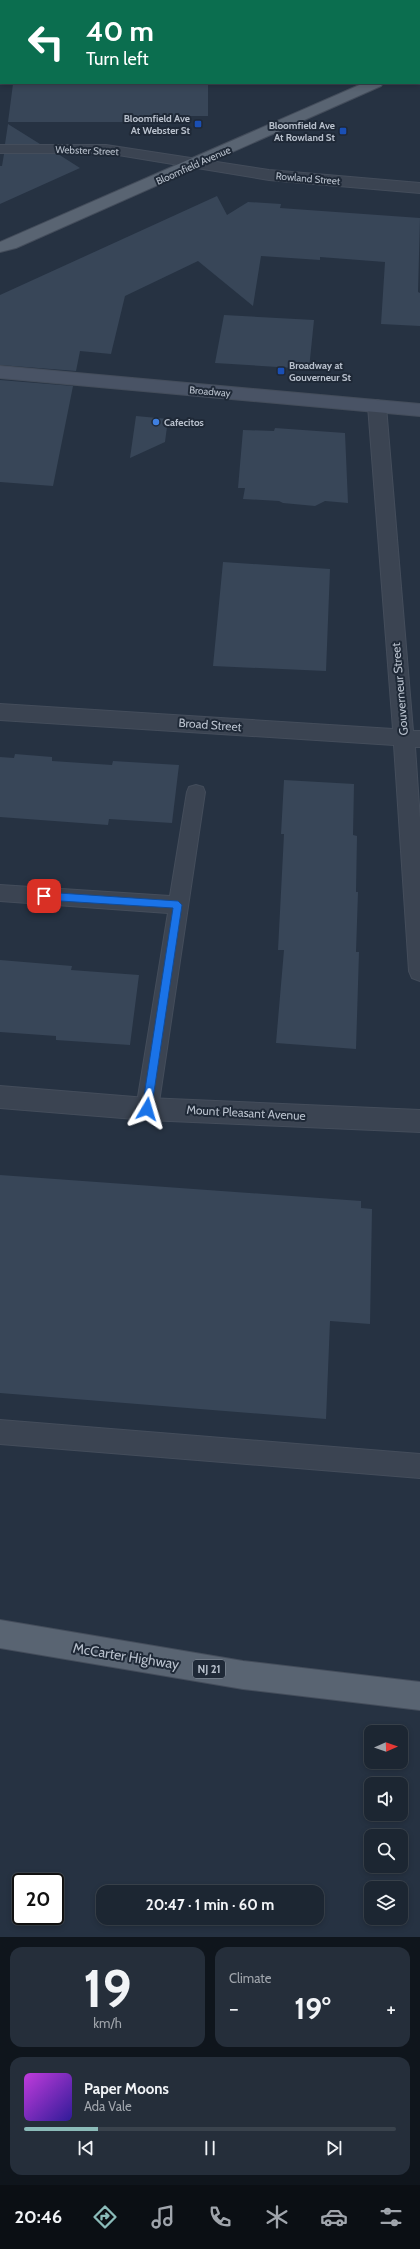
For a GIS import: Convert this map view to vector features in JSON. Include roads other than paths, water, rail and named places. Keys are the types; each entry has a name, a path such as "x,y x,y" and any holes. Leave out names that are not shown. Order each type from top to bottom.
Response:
{"main road":[{"name":"Bloomfield Avenue","path":"3,249 197,164 374,84"},
{"name":"Broadway","path":"0,372 420,410"},
{"name":"McCarter Highway","path":"0,1634 243,1675 420,1696"}],"street":[{"name":"Webster Street","path":"0,148 106,149 197,164"},
{"name":"Rowland Street","path":"197,164 269,175 420,188"},
{"name":"Gouverneur Street","path":"377,406 412,738 420,972"},
{"name":"Broad Street","path":"0,712 412,738"},
{"name":"Mount Pleasant Avenue","path":"0,1097 147,1109 420,1121"}],"lane":[{"path":"147,1109 196,792"},
{"path":"0,893 178,905"},
{"path":"0,1432 420,1466"}],"place":[{"name":"Bloomfield Ave At Webster St","path":"198,124"},
{"name":"Bloomfield Ave At Rowland St","path":"343,131"},
{"name":"Broadway at Gouverneur St","path":"281,371"},
{"name":"Cafecitos","path":"156,422"}]}
